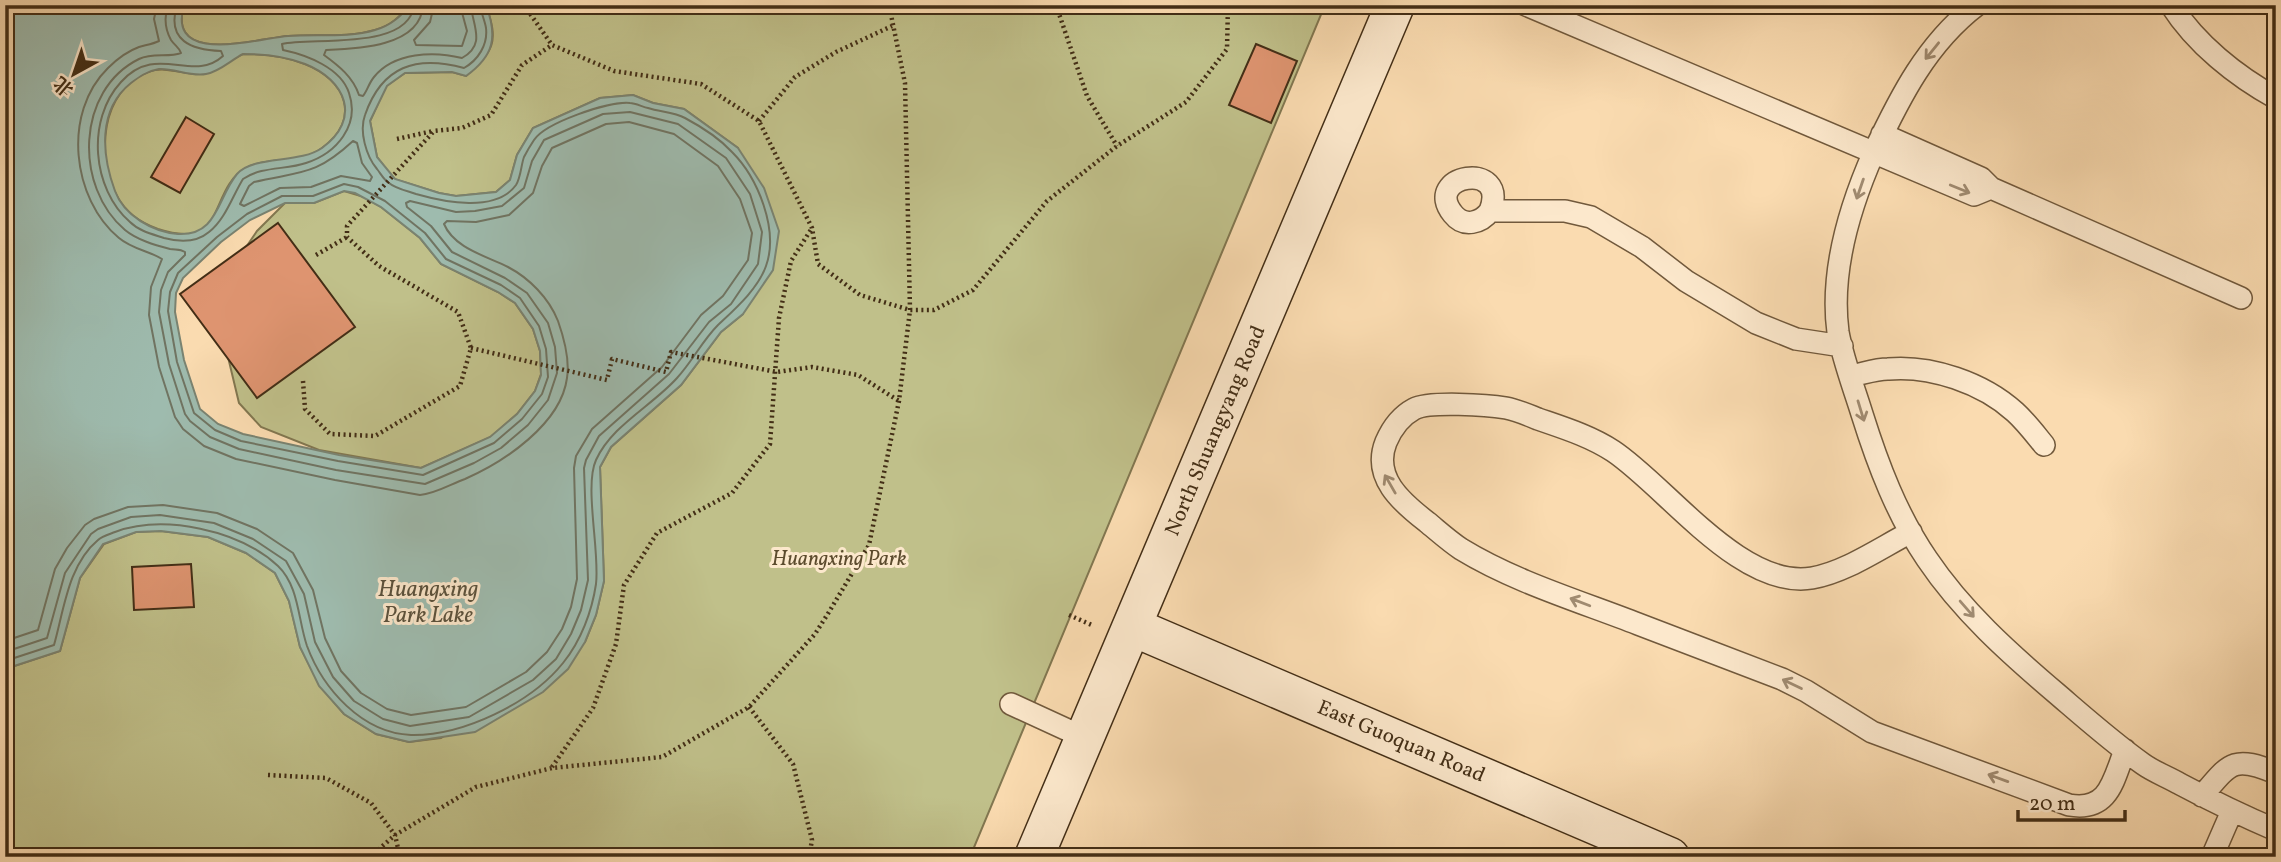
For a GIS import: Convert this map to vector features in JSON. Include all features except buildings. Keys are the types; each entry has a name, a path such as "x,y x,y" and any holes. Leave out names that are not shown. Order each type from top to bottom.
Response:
{"street":[{"name":"North Shuangyang Road","path":"1034,857 1395,5"},
{"name":"East Guoquan Road","path":"1133,627 1670,857"}],"lane":[{"path":"1525,5 1878,144 1974,195 1991,188 2241,298"},
{"path":"1976,5 1961,17 1911,78 1878,144 1851,214 1840,261 1836,296 1839,333 1873,449 1897,507 1927,560 1971,614 2021,663 2144,765 2232,811 2276,830"},
{"path":"2171,5 2209,50 2240,76 2276,98"},
{"path":"1490,211 1566,211 1591,216 1642,247 1686,281 1756,323 1796,339 1842,346"},
{"path":"1850,376 1888,369 1917,370 1959,379 1987,392 2015,412 2044,445"},
{"path":"1911,532 1832,573 1809,579 1764,571 1711,539 1615,452 1583,434 1507,408 1441,404 1417,407 1402,417 1389,434 1381,454 1382,470 1390,488 1459,548 1489,564 1560,594 1782,679 1872,732 2069,805 2084,808 2097,804 2106,794 2125,750"},
{"path":"1011,704 1086,738"},
{"path":"2203,796 2227,767 2242,763 2258,765 2276,773"},
{"path":"2212,857 2232,811"}],"path":[{"path":"524,5 552,45 614,71 701,84 759,121 812,228 818,264 860,295 911,310 934,310 973,290 1047,201 1117,146 1186,102 1227,49 1228,5"},
{"path":"370,857 395,835 477,787 552,768 662,757 749,707 815,634 869,545 899,401 911,310 905,83 889,5"},
{"path":"1056,5 1087,96 1117,146"},
{"path":"759,121 795,77 836,52 892,26"},
{"path":"397,139 462,128 491,115 522,65 552,45"},
{"path":"303,381 305,409 330,434 375,436 460,386 471,348 458,312 379,266 347,237 346,226 434,131"},
{"path":"552,768 593,708 616,644 624,585 657,533 732,493 770,444 779,318 791,261 812,228"},
{"path":"316,255 347,237"},
{"path":"471,348 607,380 612,359 666,372 671,352 777,372 812,367 858,375 899,401"},
{"path":"749,707 793,764 812,840 809,857"},
{"path":"268,775 326,778 371,803 395,835 400,857"}],"green space":[{"path":"184,5 410,5 390,23 365,32 288,36 218,44 201,43 189,36 182,24"},
{"name":"Huangxing Park","path":"486,5 1325,5 970,857 5,857 5,669 60,651 80,578 104,544 136,532 161,531 208,537 246,553 275,573 289,601 300,647 320,686 344,714 376,734 409,742 441,738 585,642 596,615 604,581 600,467 611,447 681,385 721,332 743,314 738,148 684,109 653,103 633,95 600,98 533,128 517,155 510,180 496,192 456,196 394,179 377,157 370,121 386,86 405,73 452,72 466,76 483,59 491,45 492,28"},
{"path":"243,54 282,57 319,71 331,80 344,101 342,125 334,137 313,153 246,168 234,178 207,226 196,232 181,234 158,229 140,220 129,212 117,196 106,163 107,126 120,94 132,81 154,70 202,74"},
{"path":"344,191 364,197 381,207 420,238 441,264 515,303 533,329 540,351 541,374 535,391 517,414 491,437 421,468 319,450 261,427 239,403 222,332 238,259 257,231 285,203 314,203"}],"water":[{"name":"Huangxing Park Lake","path":"5,5 184,5 182,24 189,36 201,43 218,44 288,36 365,32 390,23 410,5 486,5 492,27 491,45 483,61 475,69 466,76 452,72 405,73 387,86 370,121 377,157 395,179 439,193 456,196 496,192 510,180 517,155 533,128 600,98 633,95 653,103 684,109 738,148 764,188 779,231 773,270 743,314 721,332 681,385 611,447 600,467 604,581 596,615 585,642 568,669 543,692 475,732 409,742 376,734 344,714 319,686 300,647 289,601 275,573 246,553 208,537 161,531 136,532 103,544 80,578 60,651 5,669","holes":["243,54 282,57 319,71 331,80 344,101 342,125 334,137 312,153 245,168 237,174 215,214 201,229 191,233 168,233 140,221 119,200 107,163 105,134 112,106 131,83 151,71 165,69 206,74","344,191 355,193 381,207 420,238 441,264 515,303 533,329 540,351 541,375 535,391 517,414 490,437 421,468 339,455 243,434 218,424 200,409 184,360 175,312 176,293 183,278 221,242 250,220 285,203 314,203"]}]}
